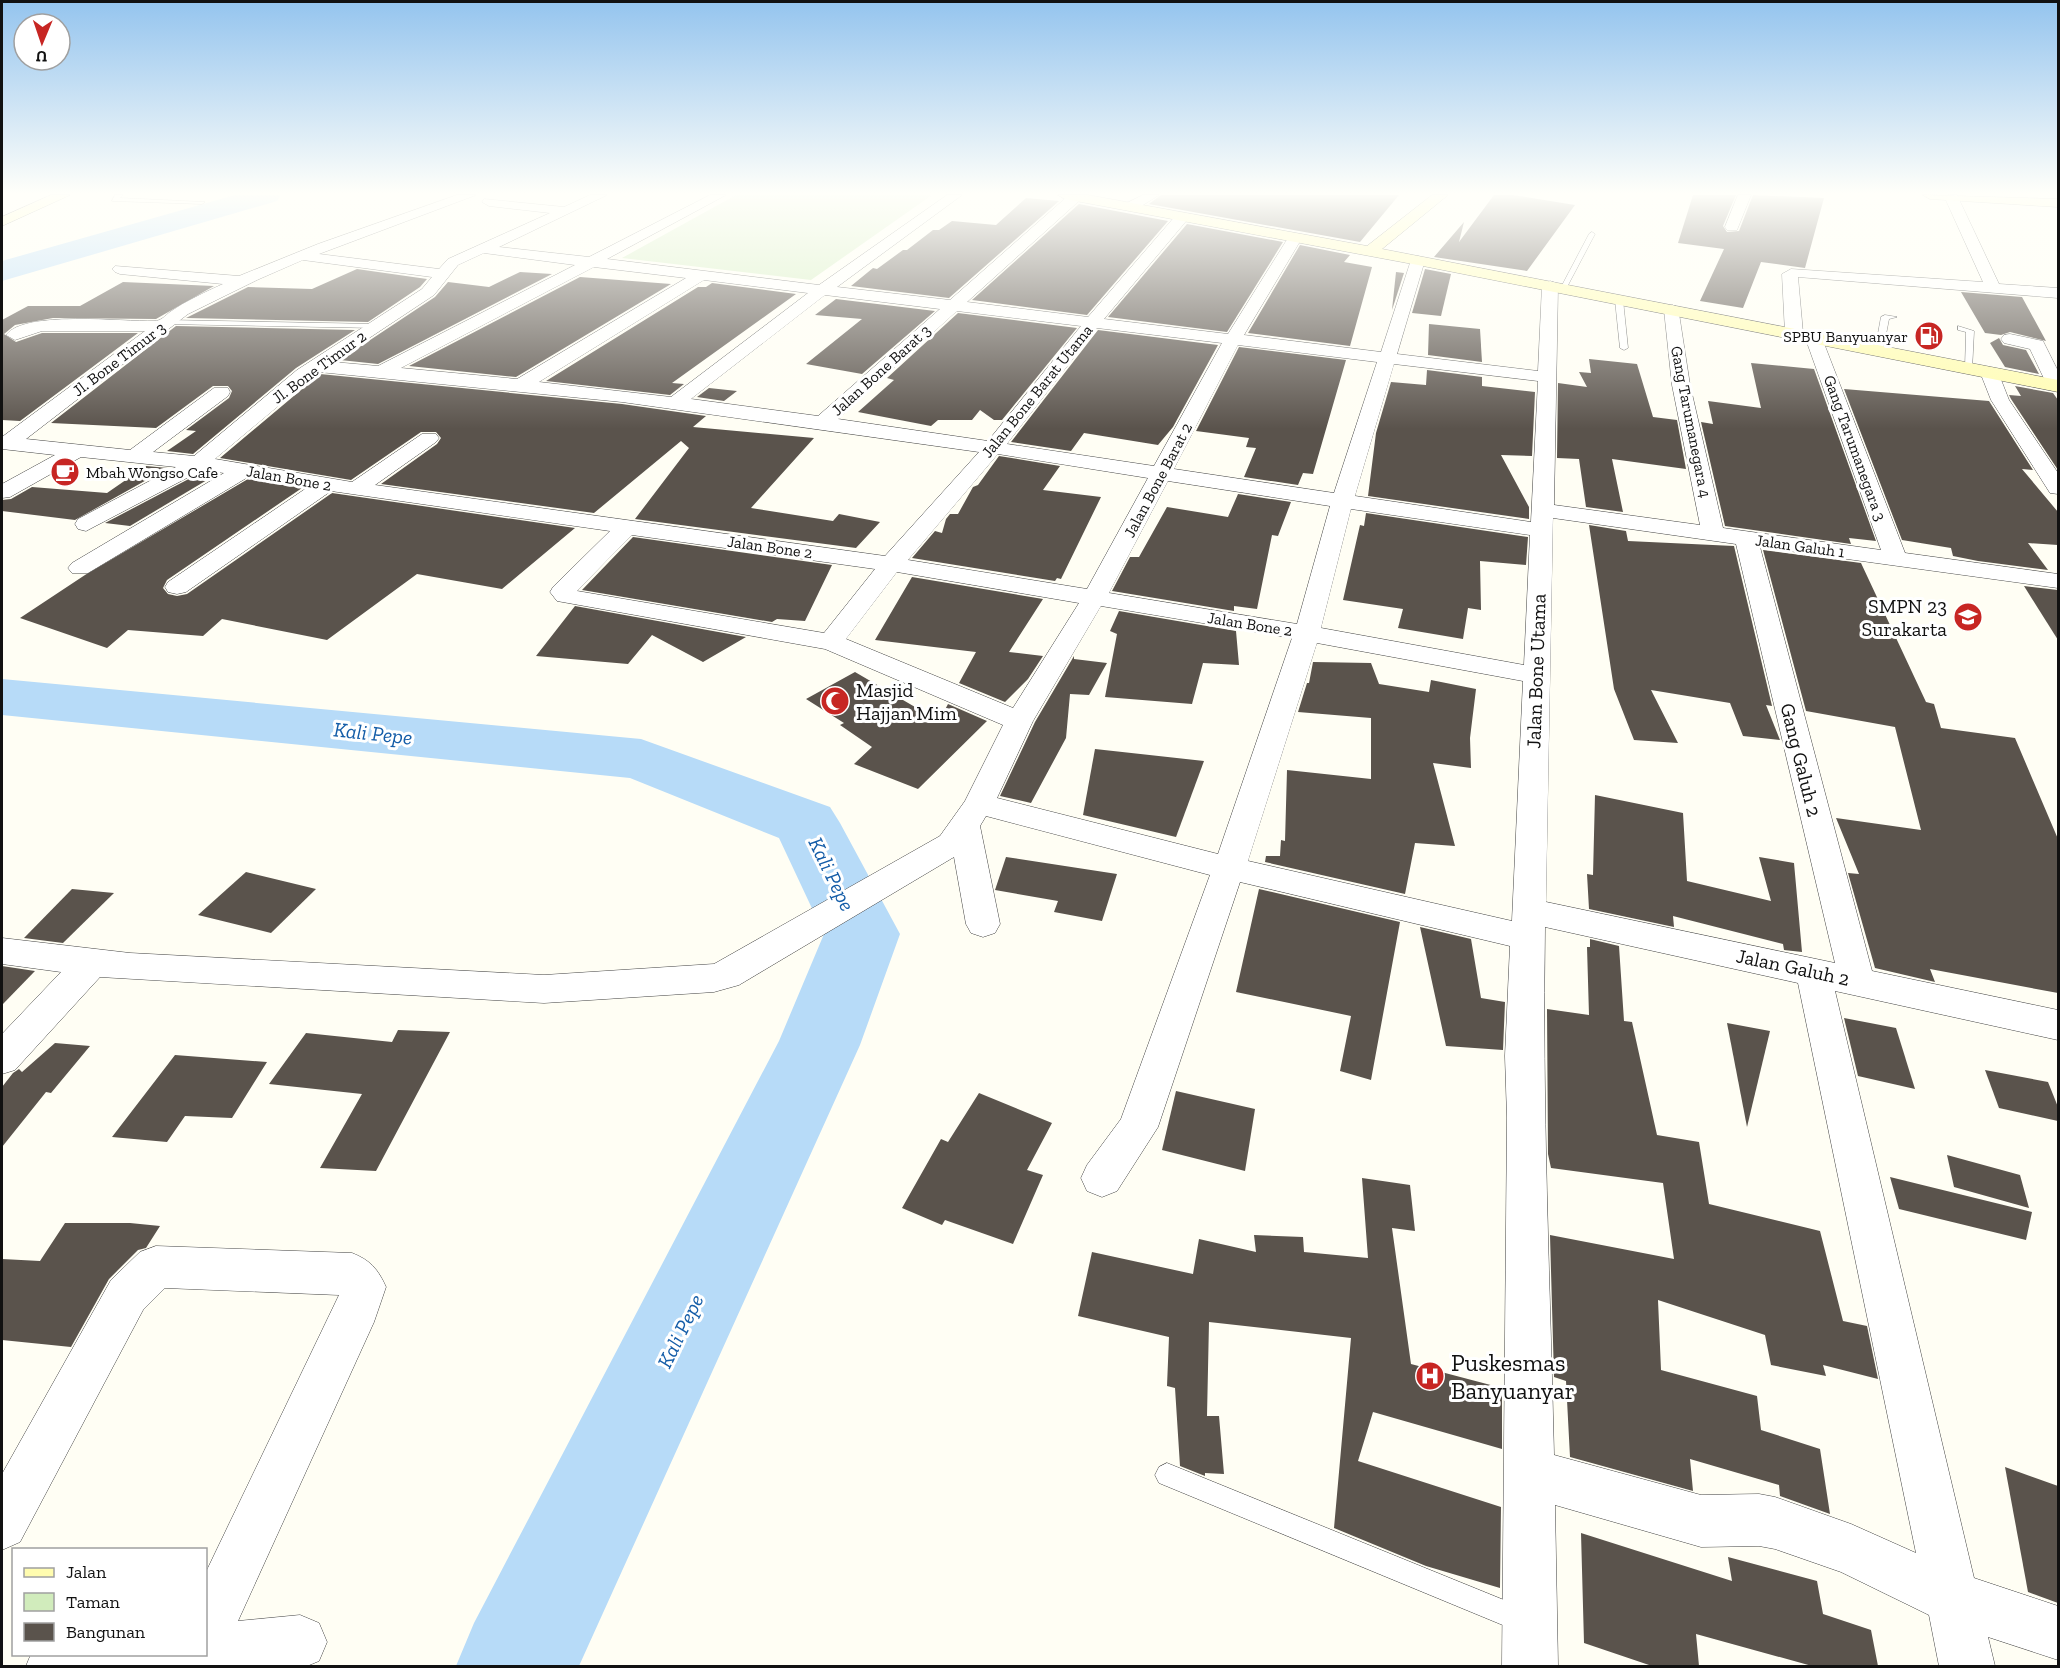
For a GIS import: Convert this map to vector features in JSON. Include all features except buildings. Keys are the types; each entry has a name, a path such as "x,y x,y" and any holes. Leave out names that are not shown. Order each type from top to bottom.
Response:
{"main road":[{"path":"1481,273 2057,385"}],"street":[{"path":"158,273 239,281"},
{"name":"Jl. Bone Timur 3","path":"5,443 182,310 260,273"},
{"path":"432,273 441,274"},
{"path":"382,371 568,273"},
{"path":"666,273 954,305 1091,324 1546,377"},
{"path":"675,403 846,273"},
{"name":"Jalan Bone Barat 3","path":"822,423 988,273"},
{"name":"Jalan Bone Barat Utama","path":"831,642 891,564 993,448 1135,273"},
{"name":"Jalan Bone Barat 2","path":"964,825 1018,721 1094,598 1233,339 1273,273"},
{"path":"1107,1171 1138,1127 1229,868 1307,633 1342,502 1414,273"},
{"name":"Gang Tarumanegara 3","path":"1802,273 1790,274 1804,335 1896,559"},
{"name":"Gang Tarumanegara 3","path":"1821,273 1992,287"},
{"path":"1986,273 1992,287 2058,293"},
{"name":"Jl. Bone Timur 2","path":"86,524 199,463 314,366 428,292 441,274"},
{"path":"522,384 699,277"},
{"name":"Jalan Bone Utama","path":"1530,1645 1527,1117 1524,1056 1546,377 1556,288"},
{"path":"135,309 182,310"},
{"name":"Gang Tarumanegara 4","path":"1672,310 1681,385 1713,534"},
{"path":"15,335 25,329 42,326 165,324"},
{"path":"2010,339 2037,345 2057,385"},
{"name":"Jalan Galuh 1","path":"314,366 522,384 675,403 1162,472 1342,502 1713,534 2058,581"},
{"path":"1979,370 2058,488"},
{"path":"136,455 221,392"},
{"path":"356,489 429,438"},
{"name":"Jalan Bone 2","path":"5,443 199,463 326,485 891,564 1307,633 1536,675"},
{"path":"2,492 79,450"},
{"path":"80,568 245,470"},
{"path":"177,587 326,485"},
{"path":"627,527 562,592 566,596 831,642 1018,721"},
{"name":"Gang Galuh 2","path":"1746,538 1857,981"},
{"path":"2,951 91,963 312,979 544,989 726,975 964,825 983,924"},
{"name":"Jalan Galuh 2","path":"964,825 1229,868 1527,924 1813,972 2058,1025"},
{"path":"2,1059 91,963"},
{"path":"1813,972 1950,1598 1967,1666"},
{"path":"2,1524 127,1295 156,1267 352,1274 364,1287 357,1306 207,1628"},
{"path":"1529,1473 1701,1521 1759,1520 1774,1523 1851,1550 1950,1598 2058,1633"},
{"path":"207,1652 300,1642"},
{"path":"54,1666 157,1656"}],"lane":[{"path":"1556,288 1566,273"},
{"path":"1618,300 1624,348"},
{"path":"1880,350 1885,317 1893,317"},
{"path":"165,324 258,322 376,326"},
{"path":"1961,328 1970,331 1979,370"},
{"path":"1167,1475 1530,1645"}],"green space":[{"path":"749,273 821,273 811,280"}],"waterway":[{"name":"Kali Pepe","path":"2,697 641,759 806,823 862,934 819,1045 517,1666"}],"place":[{"name":"SPBU Banyuanyar","path":"1929,336"},
{"name":"Mbah Wongso Cafe","path":"65,472"},
{"name":"SMPN 23 Surakarta","path":"1968,617"},
{"name":"Masjid Hajjan Mim","path":"835,701"},
{"name":"Puskesmas Banyuanyar","path":"1430,1376"}]}
